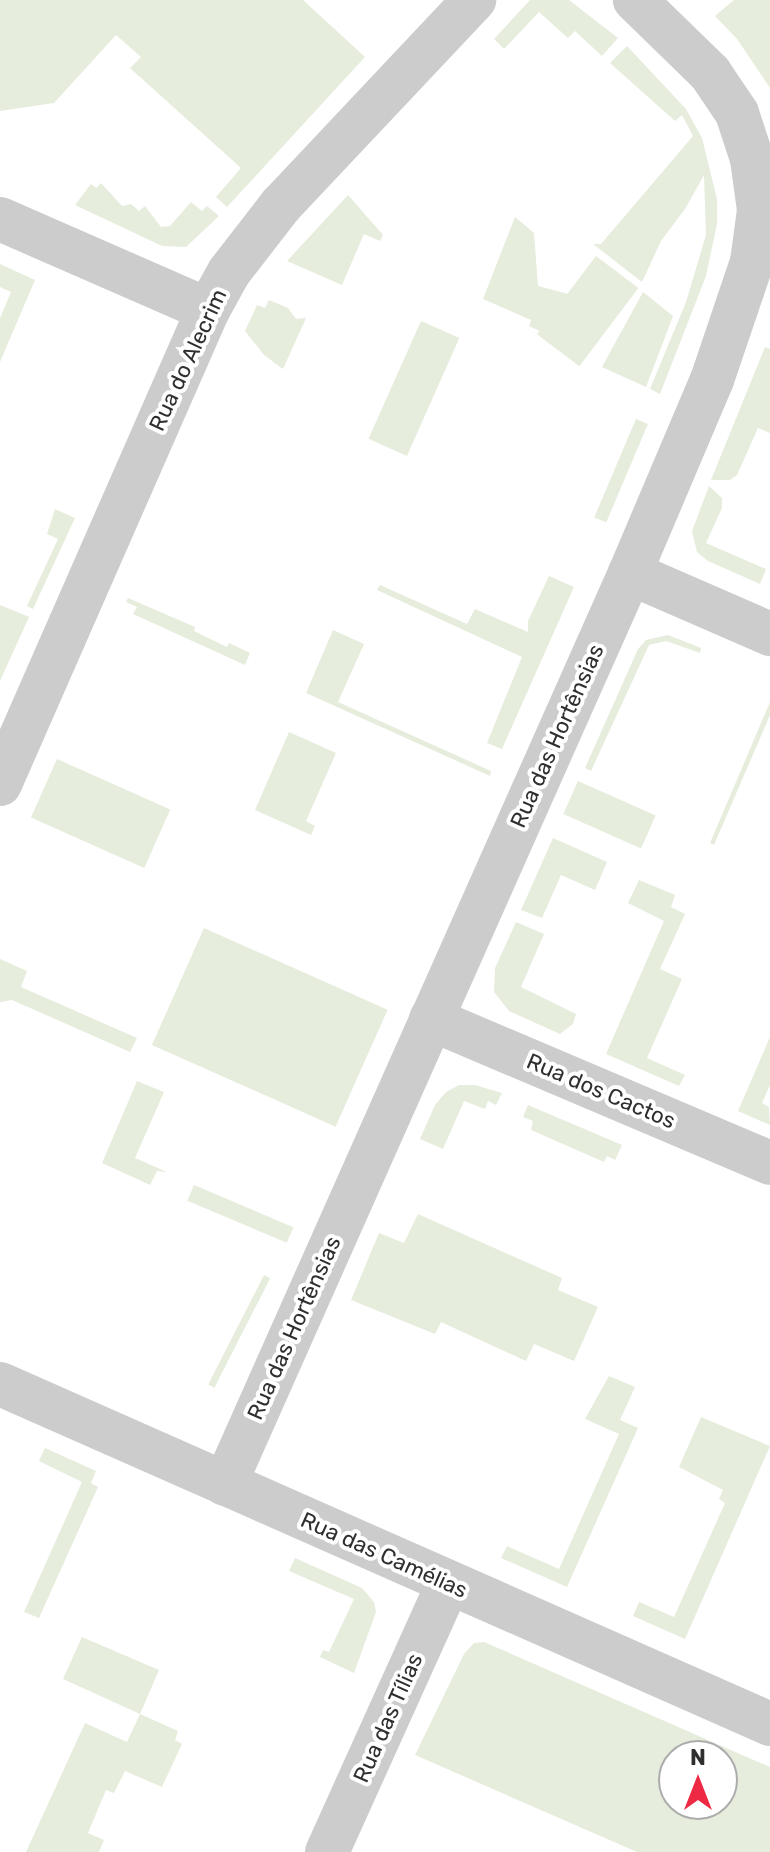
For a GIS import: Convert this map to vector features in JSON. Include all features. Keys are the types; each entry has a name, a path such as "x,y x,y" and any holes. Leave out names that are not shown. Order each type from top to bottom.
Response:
{"street":[{"name":"Rua do Alecrim","path":"4,764 208,310 253,236 474,0"},
{"name":"Rua das Hortênsias","path":"225,1484 630,573 738,311 752,262 759,210 752,159 737,113 710,73 635,0"},
{"path":"0,219 208,310"},
{"path":"630,573 770,634"},
{"name":"Rua dos Cactos","path":"431,1019 770,1163"},
{"name":"Rua das Camélias","path":"0,1384 770,1724"},
{"name":"Rua das Tílias","path":"327,1852 448,1584"}],"green space":[{"path":"0,0 303,0 365,57 227,207 216,197 241,168 130,68 141,57 116,35 54,103 0,111"},
{"path":"530,0 569,0 618,38 602,56 575,31 568,38 539,12 504,49 494,39"},
{"path":"734,0 770,0 770,88 737,39 715,16"},
{"path":"627,46 686,109 702,138 717,199 717,224 706,276 660,394 650,389 686,302 706,235 704,175 685,209 661,241 642,282 593,244 601,244 693,136 682,115 675,121 610,63"},
{"path":"101,183 122,206 131,204 139,211 145,206 161,227 170,226 191,202 202,211 207,206 219,216 186,247 162,246 75,205 91,184 96,188"},
{"path":"348,195 383,235 380,241 364,234 342,285 287,261"},
{"path":"515,217 534,233 538,286 568,294 546,334 529,326 531,320 483,299"},
{"path":"596,256 638,288 579,366 537,334"},
{"path":"0,264 35,280 0,362 0,318 11,292 0,287"},
{"path":"643,292 673,316 646,387 602,367"},
{"path":"269,300 288,308 296,319 306,318 283,369 264,355 245,331 257,305 265,308"},
{"path":"421,321 459,338 407,456 369,439"},
{"path":"765,347 770,349 770,433 758,428 737,475 730,480 711,480"},
{"path":"636,419 648,424 606,523 594,517"},
{"path":"709,486 722,498 722,508 706,543 766,569 760,584 708,561 697,552 692,531"},
{"path":"55,509 75,518 33,609 27,606 58,539 47,534"},
{"path":"549,576 574,587 502,749 487,743 522,657 377,590 380,585 467,624 475,609 528,632 528,621"},
{"path":"128,598 195,627 194,631 227,647 229,643 250,653 245,665 133,614 137,607 126,602"},
{"path":"0,605 29,617 0,681"},
{"path":"333,630 364,644 338,702 491,771 490,776 306,693"},
{"path":"668,635 701,648 700,653 666,641 649,645 591,771 585,768 638,649 646,640"},
{"path":"770,702 770,715 714,845 710,843"},
{"path":"289,732 336,753 306,821 315,826 311,835 255,810"},
{"path":"57,759 170,809 144,868 31,817"},
{"path":"578,781 656,816 641,848 563,814"},
{"path":"553,838 607,862 595,890 561,875 542,918 521,910"},
{"path":"639,880 675,895 671,907 685,914 660,969 682,979 647,1058 685,1075 679,1086 606,1054 664,921 628,903"},
{"path":"516,922 544,934 521,987 576,1014 573,1024 560,1034 509,1011 494,992 495,968"},
{"path":"204,928 388,1010 336,1127 152,1045"},
{"path":"0,959 27,971 21,987 137,1038 130,1052 12,1000 0,1002"},
{"path":"770,1037 770,1085 762,1103 769,1107 770,1125 738,1111"},
{"path":"137,1081 164,1092 135,1158 167,1172 157,1171 150,1185 102,1163"},
{"path":"459,1085 475,1085 502,1093 496,1105 488,1101 485,1109 464,1101 443,1149 420,1139 435,1105 446,1092"},
{"path":"528,1105 622,1145 615,1160 607,1156 604,1162 531,1130 533,1121 523,1117"},
{"path":"194,1185 293,1227 287,1243 187,1201"},
{"path":"418,1214 562,1278 558,1290 598,1307 574,1361 534,1344 526,1361 441,1322 435,1334 351,1300 379,1233 404,1243"},
{"path":"264,1275 270,1278 214,1388 208,1385"},
{"path":"609,1376 635,1387 620,1420 638,1428 567,1587 501,1558 507,1546 559,1569 619,1434 585,1419"},
{"path":"701,1417 770,1446 685,1639 633,1616 639,1602 674,1617 725,1503 719,1499 723,1490 679,1467"},
{"path":"45,1448 96,1471 91,1483 98,1487 39,1618 24,1612 82,1482 39,1461"},
{"path":"295,1558 362,1588 374,1602 376,1612 354,1673 320,1657 323,1650 329,1652 354,1599 289,1571"},
{"path":"82,1637 159,1670 140,1714 63,1679"},
{"path":"484,1642 708,1740 658,1740 658,1820 738,1820 738,1753 770,1767 770,1852 637,1852 415,1755 464,1654 474,1643"},
{"path":"140,1714 178,1731 175,1740 182,1744 162,1787 125,1771 114,1793 106,1790 88,1833 104,1840 99,1852 26,1852 85,1723 127,1742"}]}
